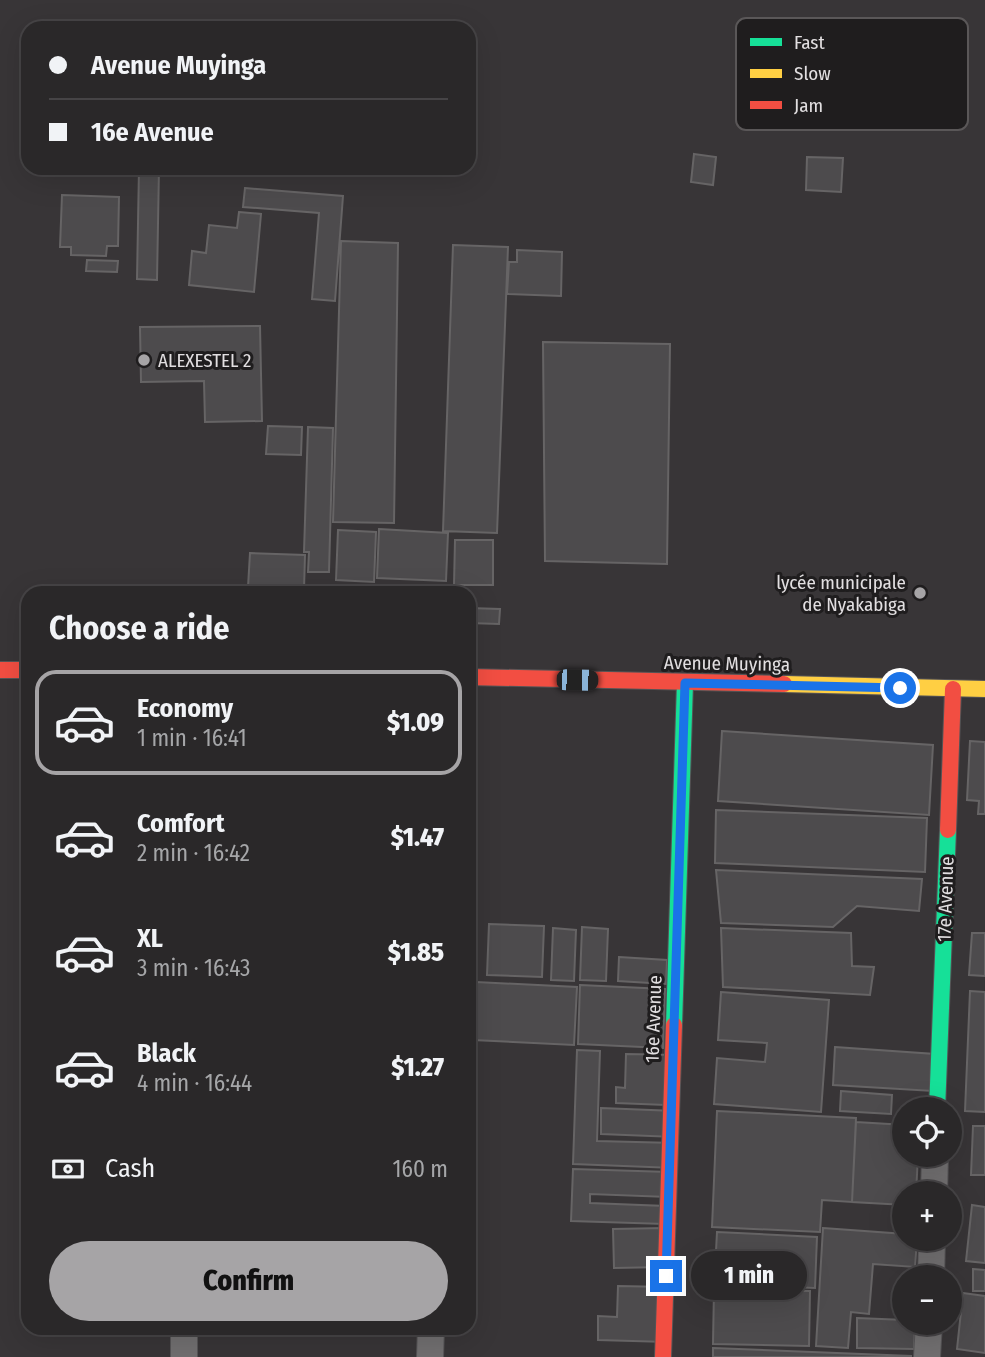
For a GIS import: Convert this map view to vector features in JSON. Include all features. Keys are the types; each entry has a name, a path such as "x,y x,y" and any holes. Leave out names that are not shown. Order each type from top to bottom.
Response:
{"street":[{"path":"0,670 21,670"},
{"name":"Avenue Muyinga","path":"476,677 985,689"},
{"name":"16e Avenue","path":"663,1357 685,683"},
{"name":"17e Avenue","path":"937,1097 953,689"},
{"path":"184,1335 184,1357"},
{"path":"430,1357 431,1335"},
{"path":"928,1357 929,1335"}],"building":[{"path":"694,154 716,157 713,185 691,182"},
{"path":"807,157 843,158 841,192 806,190"},
{"path":"139,175 159,175 157,280 137,279"},
{"path":"245,188 343,196 335,301 312,299 319,213 243,207"},
{"path":"62,195 119,197 118,246 107,246 106,256 71,255 71,247 60,247"},
{"path":"239,212 261,214 254,292 189,285 192,251 206,253 209,225 237,228"},
{"path":"341,241 398,243 394,523 333,522"},
{"path":"453,245 508,247 497,533 443,531"},
{"path":"517,250 562,252 561,296 507,294 509,262 517,262"},
{"path":"87,260 118,261 117,272 86,271"},
{"path":"260,326 262,421 205,422 204,381 141,382 140,327"},
{"path":"543,342 670,344 667,564 545,561"},
{"path":"268,426 302,427 301,455 266,454"},
{"path":"308,427 333,428 329,572 308,572 309,552 304,552"},
{"path":"379,529 448,533 446,581 377,578"},
{"path":"338,530 376,532 374,582 336,580"},
{"path":"455,540 493,540 493,585 454,585"},
{"path":"250,553 305,555 304,586 248,586"},
{"path":"476,608 500,609 499,624 476,623"},
{"path":"722,731 933,745 929,815 718,801"},
{"path":"970,741 985,742 985,814 978,814 979,801 967,800"},
{"path":"716,810 927,818 925,872 715,863"},
{"path":"716,870 922,879 919,911 857,906 833,927 721,923"},
{"path":"489,924 544,926 542,977 487,975"},
{"path":"582,927 608,929 606,981 580,980"},
{"path":"553,928 576,930 574,981 551,980"},
{"path":"721,928 851,933 852,966 874,967 870,995 723,987"},
{"path":"972,933 985,933 985,976 969,975"},
{"path":"619,957 667,960 666,984 618,981"},
{"path":"476,982 577,987 574,1045 476,1040"},
{"path":"580,985 665,989 663,1048 578,1044"},
{"path":"970,991 985,992 985,1112 965,1111"},
{"path":"721,992 829,1000 821,1112 714,1104 717,1058 765,1062 767,1043 718,1040"},
{"path":"835,1047 935,1054 933,1091 833,1085"},
{"path":"577,1050 600,1051 597,1141 675,1143 674,1168 573,1164"},
{"path":"626,1054 676,1055 666,1105 616,1103 616,1087 625,1088"},
{"path":"841,1091 892,1095 891,1114 840,1111"},
{"path":"601,1108 675,1111 675,1137 601,1134"},
{"path":"717,1111 856,1118 852,1202 822,1200 820,1232 712,1227"},
{"path":"856,1122 892,1124 892,1167 917,1167 917,1181 892,1181 892,1204 852,1202"},
{"path":"973,1126 985,1126 985,1175 971,1175"},
{"path":"573,1169 669,1172 668,1197 590,1194 590,1203 666,1206 665,1224 571,1221"},
{"path":"972,1205 985,1207 985,1263 966,1261"},
{"path":"664,1228 664,1267 614,1268 613,1229"},
{"path":"823,1228 892,1233 892,1251 916,1251 915,1265 873,1264 869,1314 851,1312 848,1348 816,1346"},
{"path":"717,1232 817,1237 815,1288 713,1284 714,1261 795,1265 795,1254 716,1251"},
{"path":"973,1269 985,1270 985,1291 973,1291"},
{"path":"618,1286 668,1287 667,1342 598,1340 598,1316 617,1317"},
{"path":"714,1289 810,1291 809,1346 713,1344"},
{"path":"963,1293 985,1296 985,1353 957,1349 958,1335 962,1335"},
{"path":"857,1318 892,1319 892,1335 915,1335 914,1349 857,1348"},
{"path":"713,1348 911,1356 911,1357 713,1357"}],"traffic: fast":[{"path":"674,1025 685,683"},
{"path":"938,1097 948,830"}],"traffic: slow":[{"path":"784,684 985,689"}],"traffic: jam":[{"path":"0,670 21,670"},
{"path":"476,677 784,684"},
{"path":"948,830 953,689"},
{"path":"663,1357 674,1025"}],"place":[{"name":"ALEXESTEL 2","path":"144,360"},
{"name":"lycée municipale de Nyakabiga","path":"920,593"}],"route":[{"path":"666,1276 685,683 900,688"}]}
